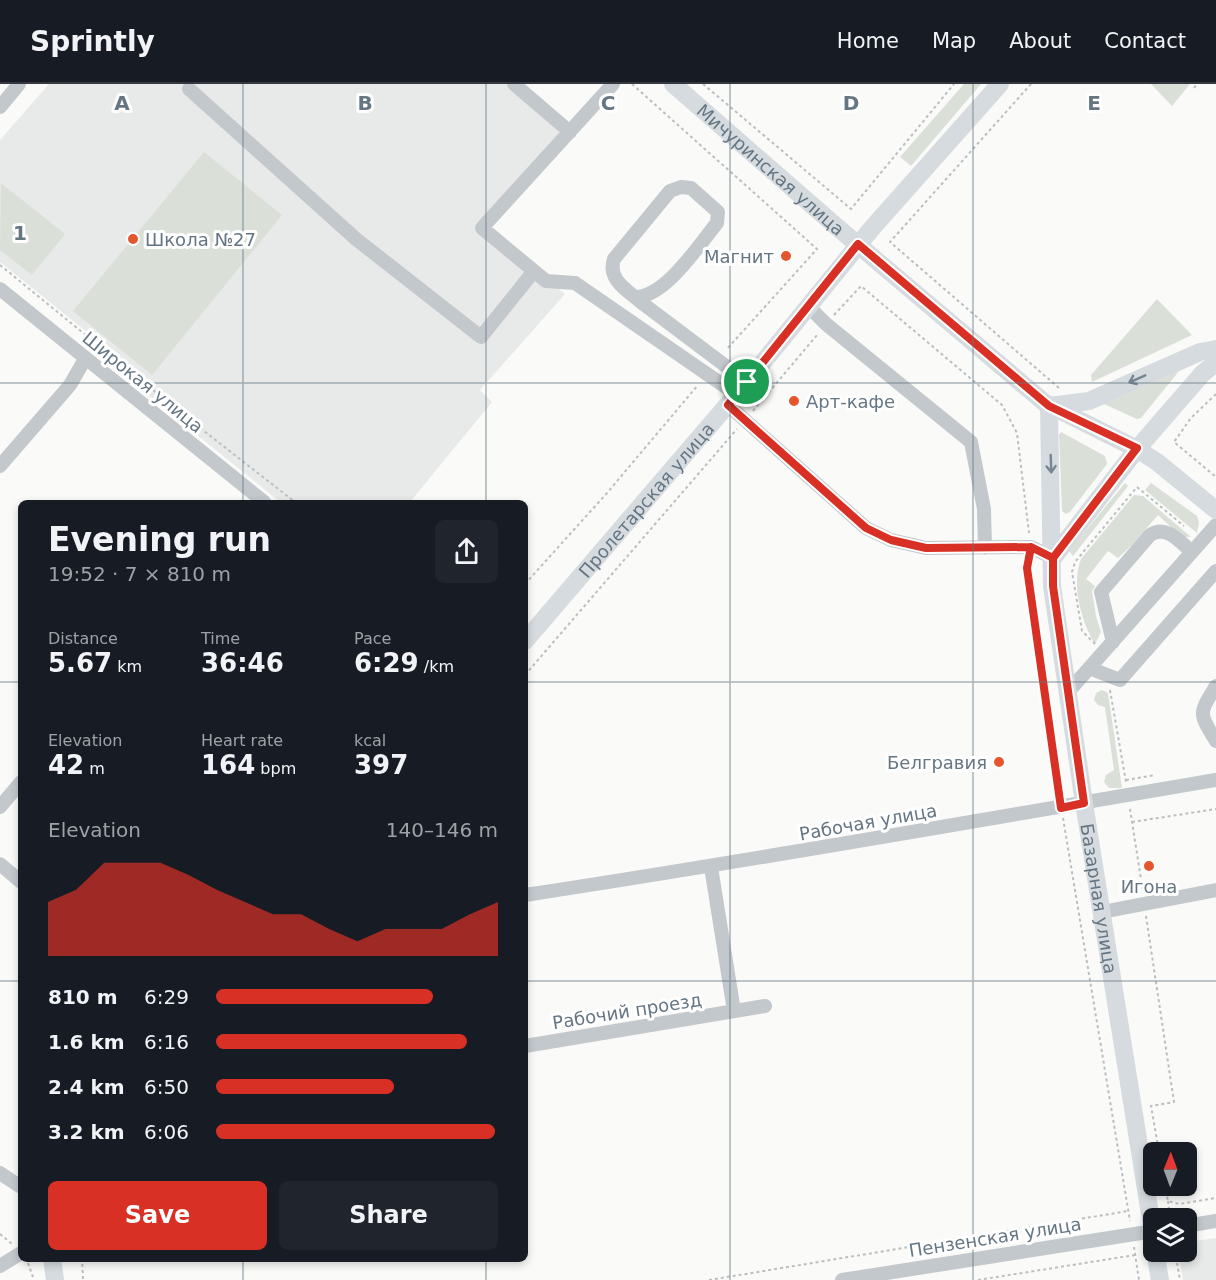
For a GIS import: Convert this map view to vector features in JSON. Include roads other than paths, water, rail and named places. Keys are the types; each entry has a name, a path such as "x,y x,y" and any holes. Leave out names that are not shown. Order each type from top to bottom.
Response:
{"main road":[{"name":"Мичуринская улица","path":"673,84 1049,406 1137,448 1216,510"},
{"name":"Пролетарская улица","path":"528,638 737,394 858,244 1000,84"},
{"path":"1049,406 1089,401 1200,352 1216,349"},
{"path":"1053,558 1137,448 1203,373 1216,363"},
{"name":"Базарная улица","path":"1049,406 1053,586 1084,803 1149,1208"},
{"path":"53,1262 55,1280"},
{"path":"1157,1262 1160,1280"}],"street":[{"path":"0,107 19,84"},
{"path":"514,84 570,132"},
{"path":"613,84 482,228 546,281 575,283 737,394"},
{"path":"189,89 356,239 481,337 534,271"},
{"path":"636,297 653,293 665,286 717,223 718,212 691,188 681,187 670,191 614,259 611,268 613,276 636,297 717,359 737,394 745,420 866,528 891,540 926,548 1031,547 1053,558"},
{"name":"Широкая улица","path":"0,289 259,500"},
{"path":"809,307 826,324 971,442 984,509 985,548"},
{"path":"0,466 70,384 85,359"},
{"path":"1068,692 1216,525"},
{"path":"1113,642 1101,591 1149,535 1160,531 1167,533 1192,552"},
{"path":"1089,668 1120,680 1216,571"},
{"path":"1216,686 1202,709 1202,717 1216,741"},
{"name":"Рабочая улица","path":"528,894 711,867 1216,780"},
{"path":"0,807 18,786"},
{"path":"0,864 18,879"},
{"path":"711,867 734,1011"},
{"path":"1101,912 1216,890"},
{"name":"Рабочий проезд","path":"528,1045 765,1006"},
{"path":"0,1173 18,1185"},
{"path":"1197,1224 1216,1221"},
{"name":"Пензенская улица","path":"842,1280 1132,1233 1143,1234"},
{"path":"0,1266 18,1255"}],"place":[{"name":"Школа №27","path":"133,239"},
{"name":"Магнит","path":"786,256"},
{"name":"Арт-кафе","path":"794,401"},
{"name":"Белгравия","path":"999,762"},
{"name":"Игона","path":"1149,866"}]}
